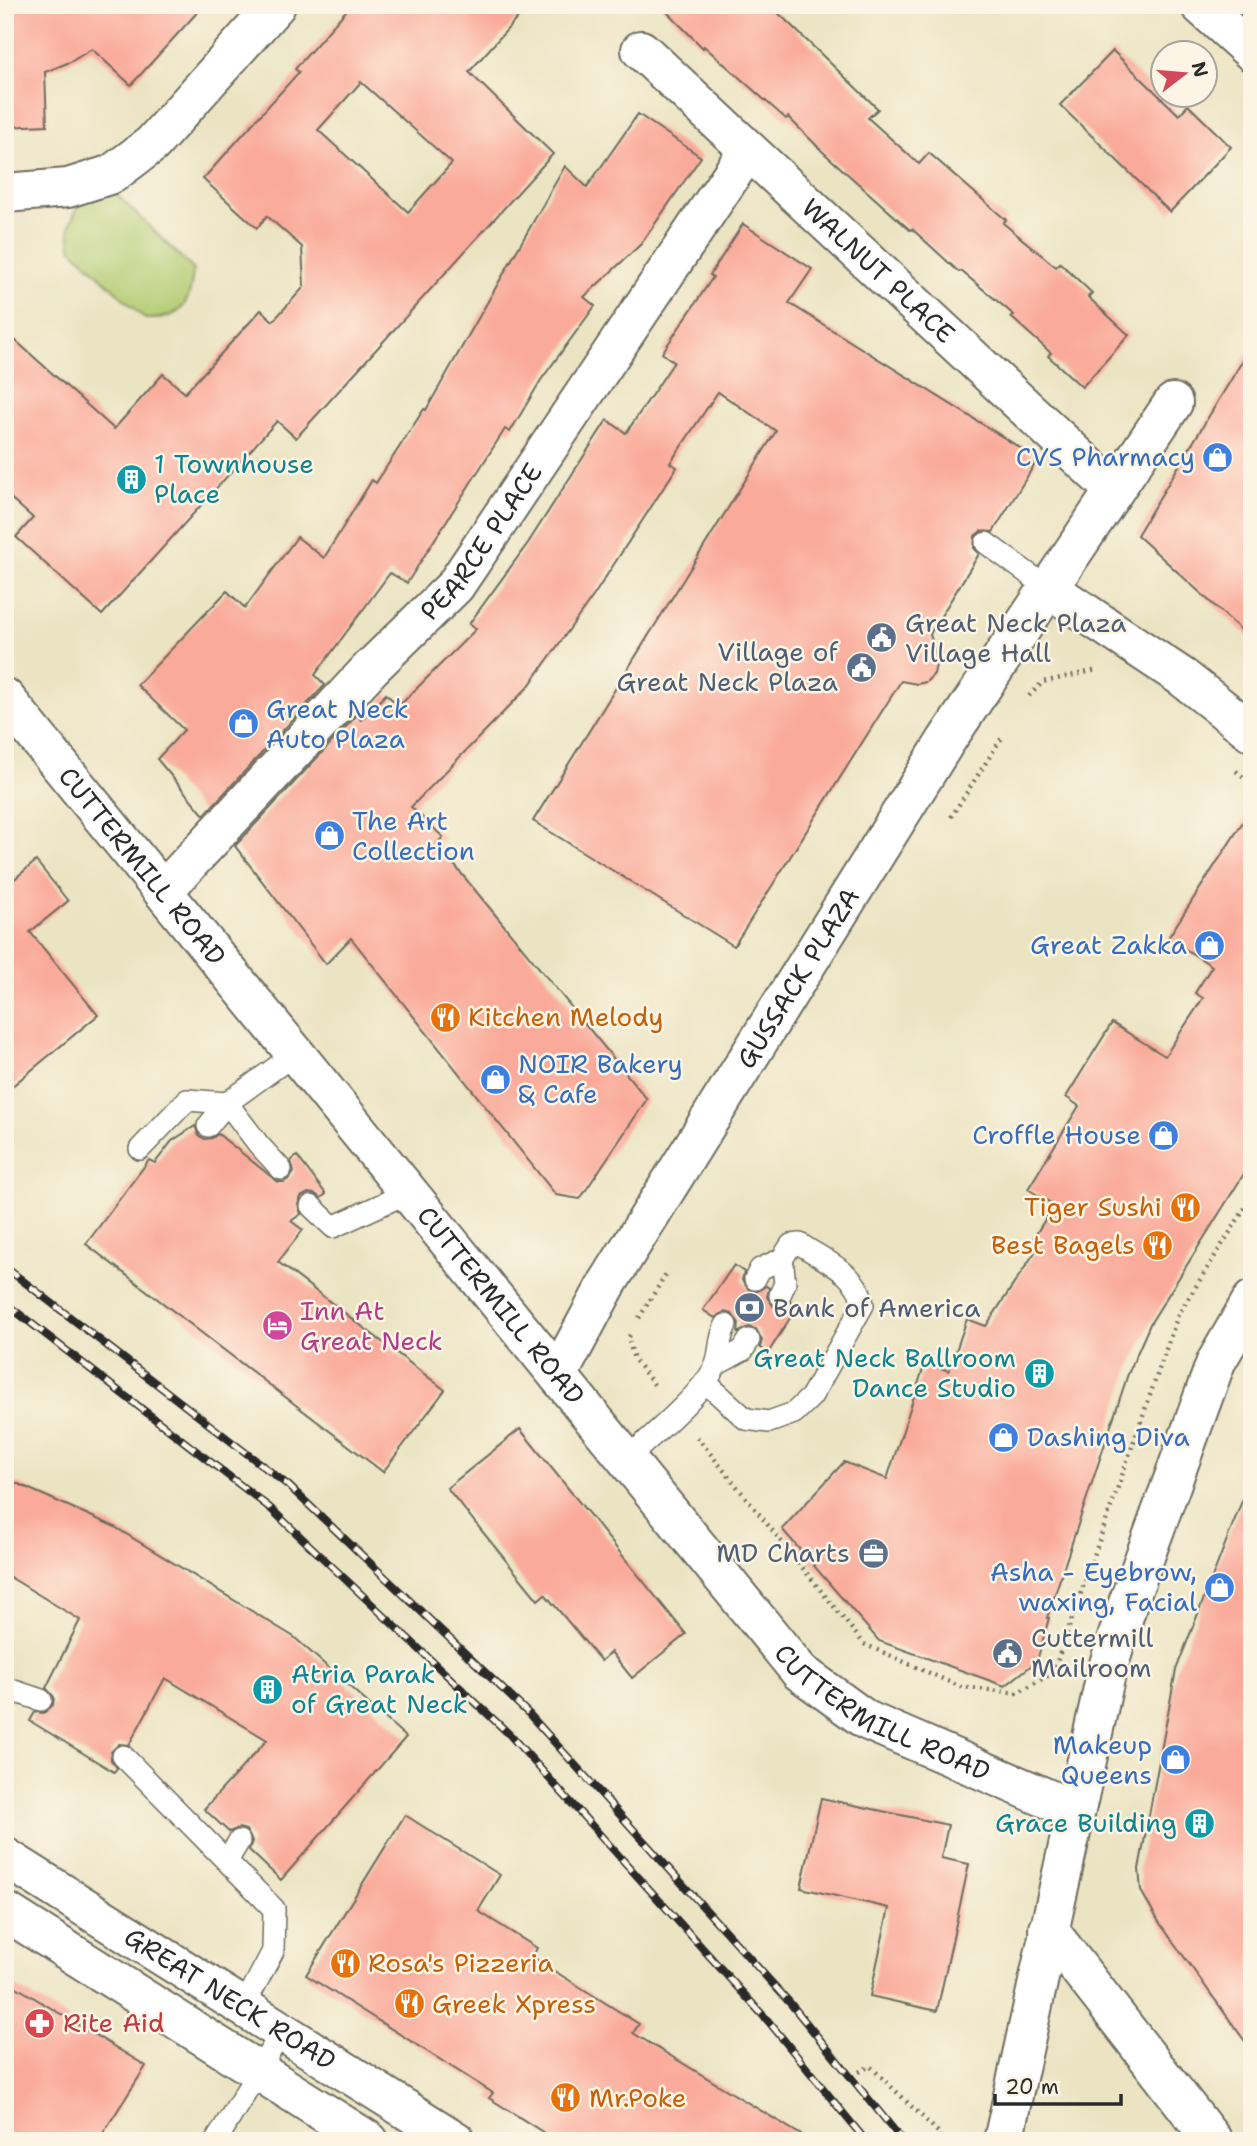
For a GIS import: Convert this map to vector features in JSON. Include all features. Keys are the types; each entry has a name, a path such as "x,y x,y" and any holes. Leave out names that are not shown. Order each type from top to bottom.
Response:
{"street":[{"path":"5,194 68,188 112,174 152,144 276,5"},
{"path":"1200,5 1252,52"},
{"name":"WALNUT PLACE","path":"641,50 747,152 1114,490"},
{"name":"PEARCE PLACE","path":"164,890 371,668 456,586 747,152"},
{"name":"GUSSACK PLAZA","path":"558,1375 607,1284 946,741 1173,403"},
{"path":"1048,589 1182,677 1252,732"},
{"name":"CUTTERMILL ROAD","path":"5,698 800,1672 866,1720 1074,1810"},
{"path":"1003,2141 1106,1674 1128,1603 1216,1362 1252,1300"},
{"name":"GREAT NECK ROAD","path":"5,1857 456,2141"},
{"name":"GREAT NECK ROAD","path":"5,1911 369,2141"},
{"path":"1048,1929 1213,2141"}],"lane":[{"path":"986,543 1048,589"},
{"path":"208,1126 227,1103 296,1053"},
{"path":"141,1149 187,1100 227,1103 281,1169"},
{"path":"311,1206 333,1227 409,1192"},
{"path":"711,1374 746,1419 769,1422 794,1413 811,1397 863,1305 862,1293 855,1281 800,1244 791,1245 782,1259 760,1269 755,1279"},
{"path":"779,1295 785,1283 782,1259"},
{"path":"711,1374 720,1335 726,1325"},
{"path":"627,1460 711,1374 743,1350 749,1340"},
{"path":"5,1688 41,1700"},
{"path":"123,1756 274,1909 273,1951 244,2006"},
{"path":"227,1861 239,1841"},
{"path":"216,2141 283,2030"}],"path":[{"path":"1028,698 1043,682 1101,669"},
{"path":"945,827 1005,733"},
{"path":"1231,768 1252,784"},
{"path":"633,1329 628,1338 634,1359 864,1644 961,1687 1017,1693 1053,1673 1178,1315 1252,1197"},
{"path":"638,1320 672,1265"},
{"path":"859,2072 870,2066 940,2138"}],"green space":[{"path":"96,193 116,194 193,269 187,300 176,313 158,319 145,319 71,248 69,227 77,208"}],"building":[{"path":"5,5 204,5 131,85 92,49 45,72 47,125 5,127"},
{"path":"351,5 529,5 469,72 553,154 296,438 277,421 102,615 16,537 33,518 5,493 5,331 114,429 163,374 185,393 261,310 273,321 304,287 302,247 267,216 257,228 203,179 299,72 295,69","holes":["361,82 452,163 408,212 318,130"]},
{"path":"660,5 770,5 878,109 868,118 919,164 929,153 1006,220 1003,223 1056,267 1060,263 1092,293 1088,297 1129,335 1082,387 1048,356 1051,353 1011,317 1014,315 910,230 788,117 786,119 704,46 703,48"},
{"path":"1113,51 1148,85 1148,108 1172,108 1179,115 1185,108 1191,108 1231,147 1170,212 1060,105"},
{"path":"638,114 701,157 641,244 584,297 595,306 541,380 510,432 505,429 407,583 390,573 315,675 325,685 204,815 157,759 184,730 137,685 227,591 245,608 297,537 324,558 372,480 376,483 424,409 426,410 565,166 587,187"},
{"path":"743,224 812,269 789,303 1038,459 993,532 981,531 975,536 974,548 979,554 930,634 937,659 934,674 926,682 917,684 901,681 734,946 533,821 776,431 718,392 670,463 677,467 594,595 528,687 411,807 443,837 437,844 647,1099 580,1199 556,1195 351,938 326,964 235,846 357,715 361,720 386,694 399,706 476,629 469,624 528,543 607,420 626,433 674,362 662,353 713,277 710,275"},
{"name":"CVS Pharmacy","path":"1252,345 1252,640 1137,535"},
{"path":"1252,808 1252,1161 1150,1324 1128,1374 1047,1618 1037,1661 1005,1686 879,1641 782,1529 844,1462 887,1479 925,1363 949,1371 967,1319 986,1326 1035,1252 1028,1247 1054,1205 1028,1189 1079,1106 1066,1097 1112,1023 1165,1056 1203,998 1195,993 1212,966 1168,938"},
{"path":"36,861 68,901 30,932 98,1015 5,1092 5,887"},
{"name":"Inn At Great Neck","path":"195,1126 199,1136 205,1139 218,1134 278,1182 290,1178 294,1172 291,1161 297,1156 326,1194 321,1198 308,1193 301,1197 298,1204 301,1214 291,1221 303,1230 278,1262 445,1390 383,1472 86,1244 149,1160 155,1163 172,1141"},
{"name":"Bank of America","path":"734,1265 744,1272 742,1280 749,1290 756,1292 766,1286 769,1288 767,1297 774,1307 782,1308 790,1302 797,1307 768,1353 760,1347 762,1340 756,1329 749,1327 738,1333 739,1323 732,1314 724,1312 715,1318 703,1310"},
{"path":"520,1429 686,1634 632,1678 611,1652 601,1661 545,1594 538,1600 447,1488"},
{"name":"Atria Parak of Great Neck","path":"5,1478 113,1526 294,1637 406,1737 281,1880 249,1850 252,1841 246,1830 239,1828 229,1832 204,1809 267,1740 165,1678 129,1745 119,1744 111,1752 111,1760 117,1768 114,1772 30,1721 35,1712 44,1713 53,1705 54,1697 46,1688 80,1620 5,1574"},
{"name":"Grace Building","path":"1249,1483 1252,1483 1252,2051 1159,1922 1141,1891 1139,1869 1176,1670"},
{"path":"821,1798 948,1825 941,1858 969,1864 937,2011 870,1996 889,1908 801,1888"},
{"path":"405,1815 500,1875 478,1911 537,1948 532,1957 639,2024 633,2033 811,2141 557,2141 489,2098 493,2093 306,1975"},
{"name":"Rite Aid","path":"5,1980 146,2066 98,2141 5,2141"}],"railway":[{"path":"5,1267 289,1486 529,1714 790,2003 903,2141"},
{"path":"5,1303 270,1508 509,1734 769,2022 866,2141"}],"place":[{"name":"CVS Pharmacy","path":"1218,457"},
{"name":"1 Townhouse Place","path":"131,479"},
{"name":"Great Neck Plaza Village Hall","path":"882,638"},
{"name":"Village of Great Neck Plaza","path":"861,667"},
{"name":"Great Neck Auto Plaza","path":"243,724"},
{"name":"The Art Collection","path":"329,836"},
{"name":"Great Zakka","path":"1210,945"},
{"name":"Kitchen Melody","path":"445,1017"},
{"name":"NOIR Bakery & Cafe","path":"495,1079"},
{"name":"Croffle House","path":"1164,1135"},
{"name":"Tiger Sushi","path":"1185,1207"},
{"name":"Best Bagels","path":"1158,1245"},
{"name":"Bank of America","path":"750,1308"},
{"name":"Inn At Great Neck","path":"277,1326"},
{"name":"Great Neck Ballroom Dance Studio","path":"1039,1373"},
{"name":"Dashing Diva","path":"1004,1437"},
{"name":"MD Charts","path":"873,1553"},
{"name":"Asha - Eyebrow, waxing, Facial","path":"1220,1587"},
{"name":"Cuttermill Mailroom","path":"1008,1653"},
{"name":"Atria Parak of Great Neck","path":"268,1689"},
{"name":"Makeup Queens","path":"1175,1760"},
{"name":"Grace Building","path":"1200,1823"},
{"name":"Rosa's Pizzeria","path":"345,1963"},
{"name":"Greek Xpress","path":"409,2004"},
{"name":"Rite Aid","path":"40,2023"},
{"name":"Mr.Poke","path":"566,2098"}]}
